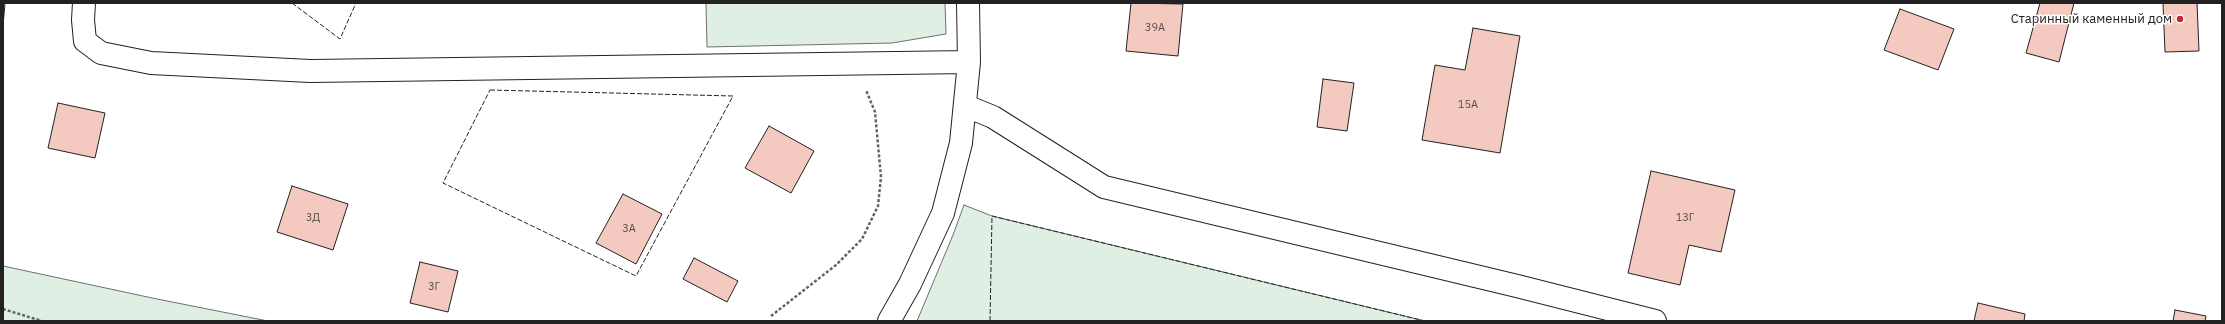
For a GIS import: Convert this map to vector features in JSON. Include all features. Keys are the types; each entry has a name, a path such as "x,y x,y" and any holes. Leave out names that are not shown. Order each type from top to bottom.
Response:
{"street":[{"path":"84,3 83,20 85,41 101,53 151,63 310,71 969,62"},
{"path":"889,321 910,284 943,213 962,142 969,62 968,3"},
{"path":"966,106 993,117 1104,187 1517,286 1655,321"}],"path":[{"path":"771,316 836,265 862,239 878,206 882,177 875,112 855,64"},
{"path":"3,309 42,321"}],"green space":[{"path":"706,3 945,3 946,34 892,43 707,47"},
{"path":"964,205 992,216 1425,321 917,321"},
{"path":"3,266 157,299 268,321 3,321"}],"building":[{"path":"3,3 5,3 3,26"},
{"path":"1131,3 1183,4 1178,56 1126,51"},
{"path":"2040,3 2074,3 2059,62 2026,53"},
{"path":"2163,3 2197,3 2199,51 2165,52"},
{"path":"1900,9 1954,29 1938,70 1884,50"},
{"path":"1473,28 1520,36 1500,153 1422,140 1435,65 1465,70"},
{"path":"1323,79 1354,83 1347,131 1317,127"},
{"path":"58,103 105,113 95,158 48,148"},
{"path":"769,126 814,151 791,193 745,168"},
{"path":"1651,171 1735,190 1721,252 1689,245 1680,285 1628,273"},
{"path":"292,186 348,204 333,250 277,232"},
{"path":"623,194 662,214 636,264 596,243"},
{"path":"694,258 738,281 727,302 683,279"},
{"path":"420,262 458,271 448,312 410,303"},
{"path":"1978,303 2025,314 2024,321 1974,321"},
{"path":"2175,310 2206,316 2205,321 2173,321"}],"fence":[{"path":"292,3 340,39 356,3"},
{"path":"490,90 733,96 636,276 443,183 490,90"},
{"path":"990,321 992,216 1425,321"}],"place":[{"name":"Старинный каменный дом","path":"2180,19"}]}
